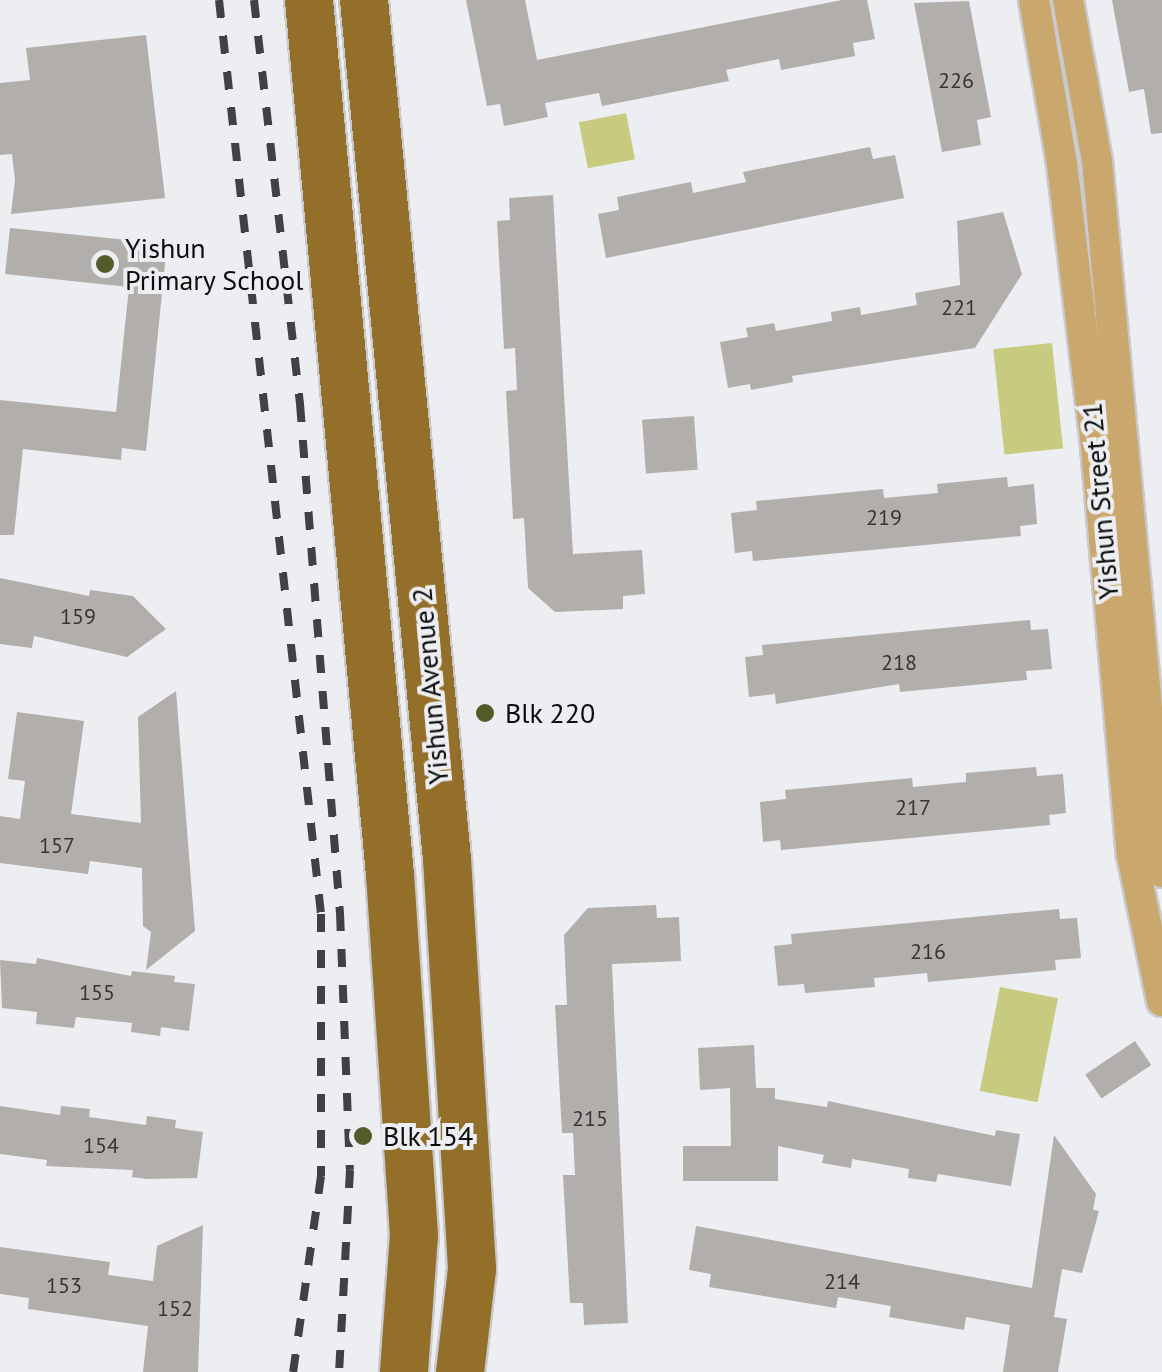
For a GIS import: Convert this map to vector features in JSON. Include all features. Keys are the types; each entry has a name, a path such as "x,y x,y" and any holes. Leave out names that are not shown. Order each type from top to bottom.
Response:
{"main road":[{"name":"Yishun Avenue 2","path":"309,0 390,874 414,1235 404,1372"},
{"name":"Yishun Avenue 2","path":"364,0 447,859 472,1269 460,1372"},
{"path":"414,1235 426,1179 449,1155 466,1150"}],"street":[{"name":"Yishun Street 21","path":"1034,0 1062,164 1094,432 1132,855 1162,1001"},
{"name":"Yishun Street 21","path":"1068,0 1097,161 1162,872"}],"green space":[{"path":"626,113 635,159 588,168 579,122"},
{"path":"1052,343 1063,448 1004,455 993,349"},
{"path":"1000,987 1058,998 1038,1102 980,1091"}],"building":[{"path":"466,0 525,0 537,60 842,0 867,0 875,39 853,43 855,56 781,70 779,59 726,70 729,81 602,106 599,93 545,103 548,117 504,126 500,104 487,106"},
{"path":"1112,0 1162,0 1162,133 1151,134 1144,89 1129,92"},
{"path":"969,1 991,117 977,120 981,145 942,152 914,3"},
{"path":"146,35 165,198 11,214 15,180 12,154 0,155 0,83 30,80 26,48"},
{"path":"870,147 873,159 895,155 904,198 606,258 598,214 619,210 617,197 691,182 693,193 746,182 743,172"},
{"path":"553,195 573,554 642,550 645,594 623,596 623,609 555,612 528,588 524,518 513,519 506,391 517,390 515,348 504,349 497,221 510,220 509,198"},
{"path":"1003,212 1022,274 975,348 792,376 793,382 751,390 750,384 728,388 720,342 748,337 746,328 774,323 776,331 832,321 831,312 860,307 861,315 917,305 915,293 960,285 957,221"},
{"path":"10,228 167,244 146,451 122,448 121,460 23,449 14,535 0,535 0,400 116,412 129,287 5,274"},
{"path":"694,416 698,470 646,473 642,420"},
{"path":"1007,477 1008,487 1034,484 1037,524 1020,526 1021,536 753,561 752,551 735,553 731,513 757,510 756,501 883,489 884,498 938,493 937,484"},
{"path":"0,578 89,596 90,590 133,596 166,629 127,657 34,636 32,648 0,644"},
{"path":"1030,620 1031,630 1048,629 1052,669 1026,671 1027,680 900,692 899,684 776,704 775,694 749,697 745,657 763,655 762,645"},
{"path":"176,691 195,931 146,970 151,932 143,926 142,868 90,861 88,874 0,863 0,816 20,819 25,781 8,779 17,712 84,721 71,814 141,823 138,717"},
{"path":"1036,767 1037,776 1063,774 1066,813 1049,815 1050,825 781,850 780,840 763,842 760,802 786,799 785,790 912,778 913,787 966,782 966,773"},
{"path":"656,905 657,918 679,917 681,961 612,964 628,1323 584,1325 583,1303 570,1303 563,1175 575,1175 573,1133 562,1133 555,1005 567,1005 564,935 588,908"},
{"path":"1059,909 1060,919 1077,918 1081,958 1055,960 1056,970 928,982 927,973 874,978 875,987 805,993 804,984 778,986 774,946 792,944 791,934"},
{"path":"37,958 131,976 132,971 175,976 174,982 195,984 189,1031 161,1027 160,1036 131,1032 132,1023 76,1017 74,1028 36,1024 37,1012 2,1008 0,960 36,964"},
{"path":"1135,1041 1151,1065 1101,1099 1085,1075"},
{"path":"754,1045 756,1088 775,1088 775,1099 827,1107 828,1101 995,1136 996,1130 1020,1134 1011,1186 938,1174 936,1182 908,1178 909,1169 852,1159 851,1168 822,1163 824,1155 778,1146 778,1181 683,1181 683,1146 731,1146 730,1088 700,1090 698,1048"},
{"path":"0,1106 60,1115 61,1106 90,1109 89,1117 146,1125 147,1116 176,1120 175,1128 203,1132 197,1178 147,1179 132,1177 133,1170 46,1166 47,1160 0,1154"},
{"path":"1054,1135 1096,1194 1093,1210 1099,1211 1082,1273 1062,1269 1054,1317 1067,1319 1058,1372 1003,1372 1010,1325 966,1317 964,1330 889,1317 891,1306 838,1297 836,1308 709,1287 711,1274 689,1270 696,1226 1032,1288"},
{"path":"203,1225 198,1372 143,1372 148,1326 28,1309 29,1298 0,1294 0,1247 110,1262 108,1275 153,1281 157,1246"}],"railway":[{"path":"219,0 321,914 321,1176 293,1372"},
{"path":"254,0 300,404 340,913 350,1170 339,1372"}],"place":[{"name":"Yishun Primary School","path":"105,264"},
{"name":"Blk 220","path":"485,713"},
{"name":"Blk 154","path":"363,1136"}]}
